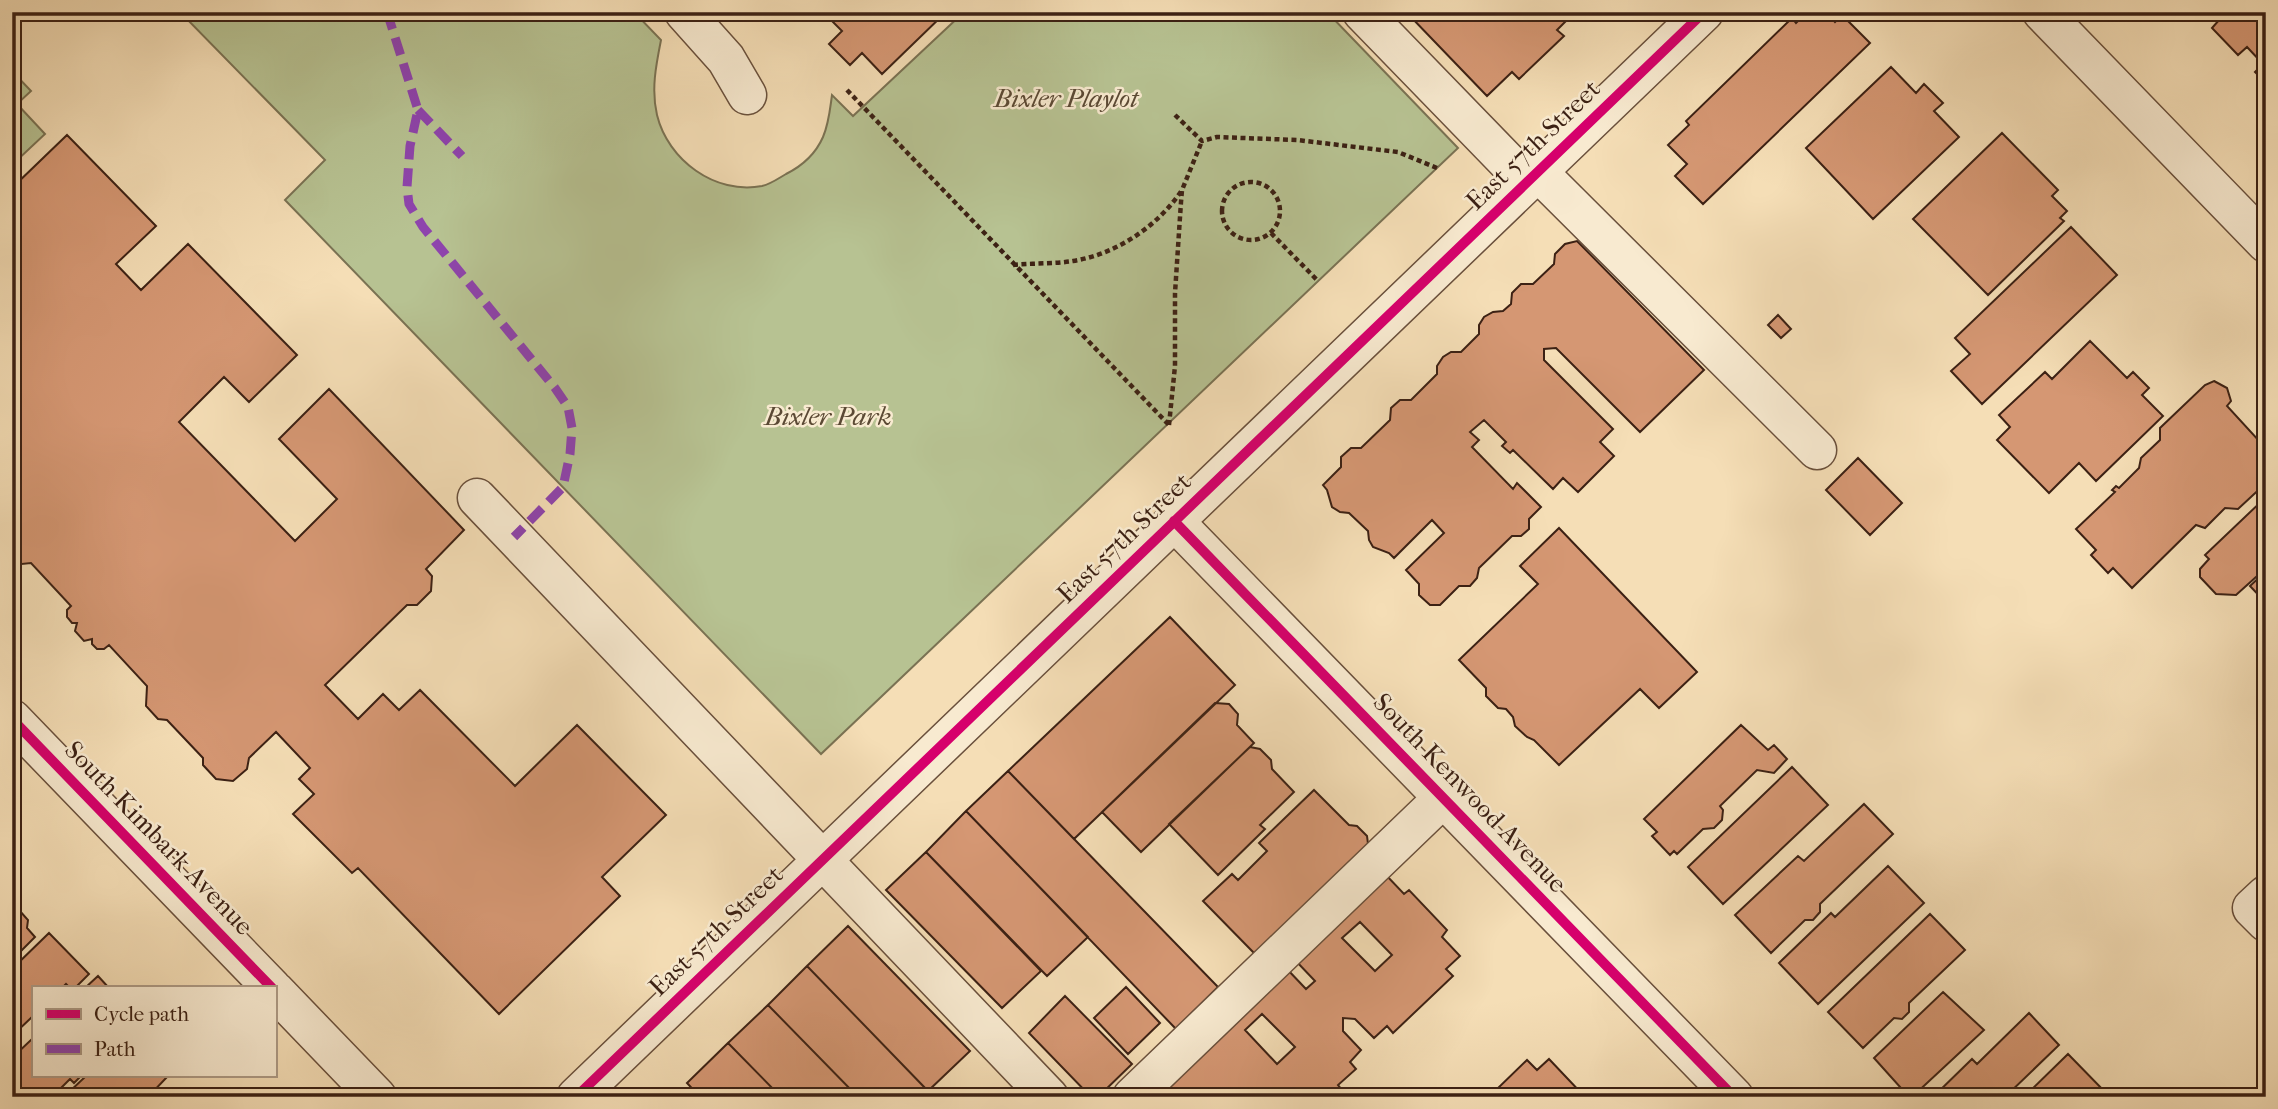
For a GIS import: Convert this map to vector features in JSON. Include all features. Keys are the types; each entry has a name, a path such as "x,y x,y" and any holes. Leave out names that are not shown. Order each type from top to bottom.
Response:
{"street":[{"path":"684,12 726,59 747,95"},
{"path":"1362,12 1817,450"},
{"name":"East 57th Street","path":"576,1097 1704,12"},
{"path":"2042,12 2266,243"},
{"path":"477,498 1049,1097"},
{"name":"South Kenwood Avenue","path":"1174,522 1734,1097"},
{"name":"South Kimbark Avenue","path":"12,719 270,986"},
{"path":"1132,1097 1443,798"},
{"path":"2266,894 2252,908 2266,922"},
{"name":"South Kimbark Avenue","path":"276,992 377,1097"}],"path":[{"path":"847,90 1169,425 1175,366 1175,293 1182,190"},
{"path":"1175,115 1202,141"},
{"path":"1202,141 1217,137 1297,139 1398,152 1437,168"},
{"path":"1013,265 1077,260 1114,248 1158,219 1171,207 1182,190 1202,141"},
{"path":"1253,183 1271,190 1280,207 1276,225 1271,233 1254,241 1235,236 1228,230 1223,221 1223,202 1235,187 1253,183"},
{"path":"1271,233 1318,281"}],"green space":[{"name":"Bixler Park","path":"180,12 634,12 661,40 654,96 657,115 671,146 696,171 727,185 744,187 769,184 803,163 817,148 825,132 832,95 853,116 964,12 1327,12 1458,148 821,754 285,200 325,160"},
{"path":"12,71 31,91 17,104 45,134 12,165"}],"building":[{"path":"833,12 946,12 882,74 862,53 850,65 829,44 842,31 828,17"},
{"path":"1575,12 1557,30 1564,36 1519,79 1512,72 1487,96 1408,14"},
{"path":"1807,12 1826,12 1835,22 1842,15 1870,43 1703,204 1675,176 1687,164 1668,145 1689,125 1686,121 1792,18 1796,23"},
{"path":"2213,12 2266,12 2266,83 2255,72 2263,64 2247,47 2238,55 2212,28 2220,19"},
{"path":"1891,67 1916,93 1924,84 1943,103 1934,111 1959,137 1873,219 1806,148"},
{"path":"2002,133 2058,190 2052,196 2067,211 2060,218 2064,221 1988,295 1913,219"},
{"path":"67,135 156,226 116,264 141,290 188,244 297,355 249,402 224,377 179,422 295,541 337,499 279,439 329,389 464,530 426,569 432,576 431,591 417,605 407,605 325,685 358,719 383,694 399,710 420,690 515,786 577,725 666,815 602,877 620,896 499,1014 358,868 352,873 293,814 314,794 299,779 310,768 276,732 249,758 247,769 233,781 216,779 203,765 203,758 167,720 158,719 146,706 147,686 109,645 104,649 97,649 92,644 92,639 84,641 75,631 77,623 72,623 67,617 67,610 71,606 31,563 12,565 12,188"},
{"path":"2071,227 2117,275 1982,404 1951,371 1970,354 1955,338"},
{"path":"1577,241 1704,370 1640,432 1556,348 1544,349 1544,360 1613,429 1600,442 1614,456 1578,492 1563,478 1553,489 1513,450 1510,453 1502,446 1506,442 1484,420 1470,432 1479,440 1472,447 1513,489 1517,483 1541,507 1529,519 1529,529 1521,536 1512,536 1479,568 1477,578 1470,586 1459,586 1440,605 1430,605 1419,595 1419,584 1406,570 1444,533 1432,520 1394,558 1389,553 1373,547 1368,531 1349,513 1332,507 1323,485 1341,467 1341,457 1351,448 1361,448 1390,420 1391,408 1400,400 1411,400 1437,374 1437,366 1443,357 1451,352 1461,352 1479,334 1479,325 1484,317 1503,311 1511,304 1512,293 1521,284 1533,284 1554,264 1555,254 1565,244"},
{"path":"1778,315 1791,329 1781,338 1768,325"},
{"path":"2090,341 2127,378 2133,372 2149,388 2142,395 2163,416 2096,481 2079,463 2049,493 1997,440 2010,427 1999,415 2045,372 2052,379"},
{"path":"2214,381 2227,388 2231,401 2227,406 2260,442 2266,441 2266,483 2238,509 2225,508 2205,528 2196,525 2132,588 2113,568 2108,573 2091,555 2096,550 2076,529 2115,492 2112,490 2116,486 2119,488 2139,468 2141,458 2160,440 2160,428 2205,385"},
{"path":"1858,458 1902,503 1870,535 1826,490"},
{"path":"2266,497 2266,568 2236,595 2216,594 2200,577 2200,569 2209,559 2205,555"},
{"path":"1559,528 1697,672 1659,708 1640,689 1559,765 1534,740 1515,726 1513,717 1506,709 1498,708 1486,696 1486,688 1459,660 1538,584 1520,566"},
{"path":"2266,571 2266,603 2250,586"},
{"path":"1170,617 1235,685 1074,839 1008,771"},
{"path":"1215,703 1229,704 1238,714 1237,725 1254,743 1141,852 1102,812"},
{"path":"1741,725 1768,750 1774,745 1787,759 1774,773 1757,770 1720,806 1723,810 1722,820 1714,828 1703,829 1677,854 1674,851 1670,855 1652,836 1657,832 1644,819"},
{"path":"1250,747 1260,749 1271,760 1272,769 1294,792 1260,825 1265,829 1218,875 1169,824"},
{"path":"1792,767 1828,805 1723,904 1688,867"},
{"path":"1008,771 1218,987 1176,1029 966,811"},
{"path":"1314,790 1349,825 1357,826 1367,836 1368,844 1255,954 1203,901 1232,874 1238,880 1267,851 1259,843"},
{"path":"1864,804 1893,834 1820,904 1820,912 1813,920 1805,920 1771,953 1735,915 1798,856 1804,861"},
{"path":"966,811 1088,937 1047,976 926,852"},
{"path":"926,852 1041,971 1002,1008 886,890"},
{"path":"1888,866 1924,903 1818,1004 1779,963 1831,913 1835,917"},
{"path":"1385,874 1404,894 1409,890 1447,930 1442,937 1460,956 1446,969 1453,976 1393,1033 1387,1026 1374,1038 1355,1019 1343,1018 1343,1031 1361,1050 1350,1062 1356,1069 1338,1085 1342,1090 1335,1097 1175,1097 1165,1086 1286,968 1306,989 1315,981 1295,960","holes":["1360,922 1392,955 1375,971 1342,938","1262,1014 1295,1047 1277,1064 1245,1030"]},
{"path":"19,910 28,920 27,928 35,937 12,960 12,911"},
{"path":"1930,914 1965,950 1909,1003 1909,1012 1902,1019 1894,1018 1863,1048 1828,1012"},
{"path":"848,926 970,1051 928,1091 807,966"},
{"path":"49,933 89,974 77,986 32,986 32,1017 12,1036 12,969"},
{"path":"807,966 928,1091 923,1097 858,1097 768,1005"},
{"path":"98,976 107,986 87,986"},
{"path":"1126,987 1160,1023 1128,1054 1094,1018"},
{"path":"1943,992 1984,1030 1909,1097 1874,1058"},
{"path":"1065,996 1132,1064 1098,1097 1091,1097 1029,1033"},
{"path":"768,1005 858,1097 781,1097 728,1043"},
{"path":"2029,1013 2059,1045 2005,1097 1933,1097 1972,1059 1977,1064"},
{"path":"32,1039 32,1078 79,1078 74,1083 70,1079 52,1097 18,1097 12,1091 12,1058"},
{"path":"728,1043 781,1097 700,1097 687,1083"},
{"path":"2068,1054 2110,1097 2024,1097"},
{"path":"1549,1059 1585,1097 1501,1097 1497,1089 1527,1060 1537,1070"},
{"path":"84,1078 166,1078 148,1097 68,1097 68,1093"},
{"path":"200,1090 207,1097 193,1097"}],"marked path":[{"path":"387,12 418,110 410,146 407,187 409,204 423,227 568,407 572,428 563,487 514,537"},
{"path":"418,110 462,156"}],"cycle path":[{"path":"576,1097 1704,12"},
{"path":"1174,521 1734,1097"},
{"path":"12,719 270,986"}],"park label":[{"name":"Bixler Playlot","path":"1066,98"}]}
